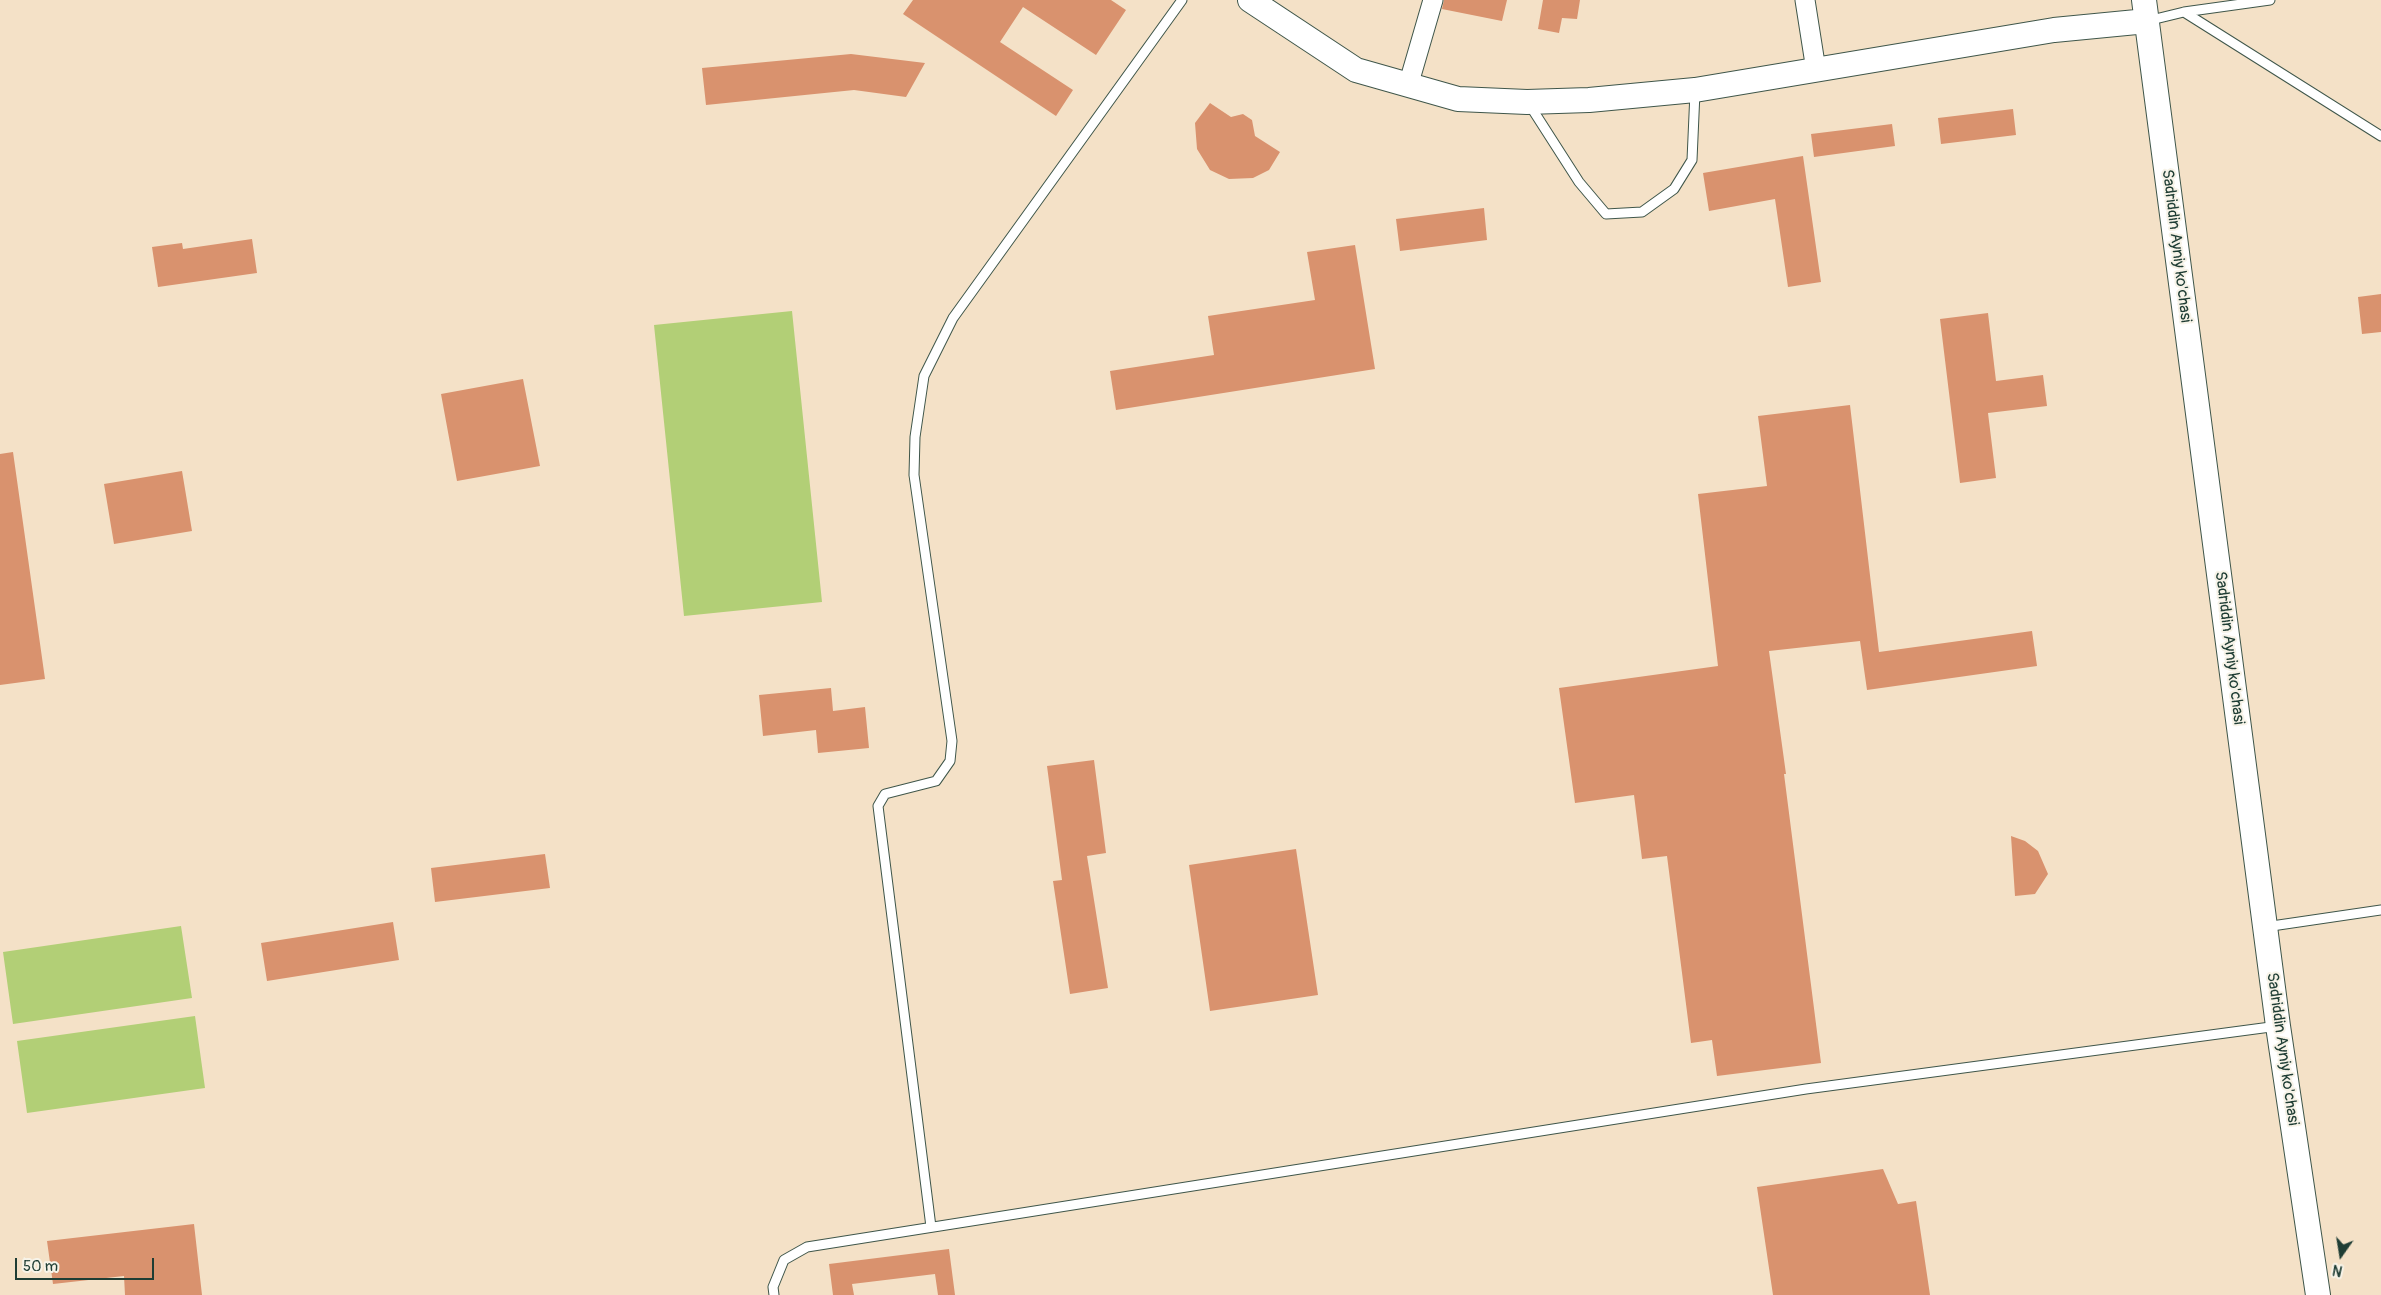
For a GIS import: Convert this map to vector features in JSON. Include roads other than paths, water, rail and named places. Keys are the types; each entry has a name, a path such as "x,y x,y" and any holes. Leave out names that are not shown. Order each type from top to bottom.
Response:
{"street":[{"path":"1250,0 1356,70 1458,99 1527,102 1589,100 1695,90 2054,30 2146,11"},
{"path":"1408,86 1433,0"},
{"path":"1805,0 1816,70"},
{"name":"Sadriddin Ayniy ko'chasi","path":"2146,11 2278,1026 2318,1295"}],"lane":[{"path":"931,1227 878,806 885,794 936,781 950,761 952,741 914,475 915,437 924,376 953,318 1182,0"},
{"path":"2146,11 2184,12 2270,0"},
{"path":"2184,12 2381,136"},
{"path":"1527,102 1579,182 1606,214 1642,212 1674,188 1692,160 1695,90"},
{"path":"2265,927 2381,910"},
{"path":"774,1295 773,1287 784,1260 807,1247 1806,1089 2278,1026"}]}
